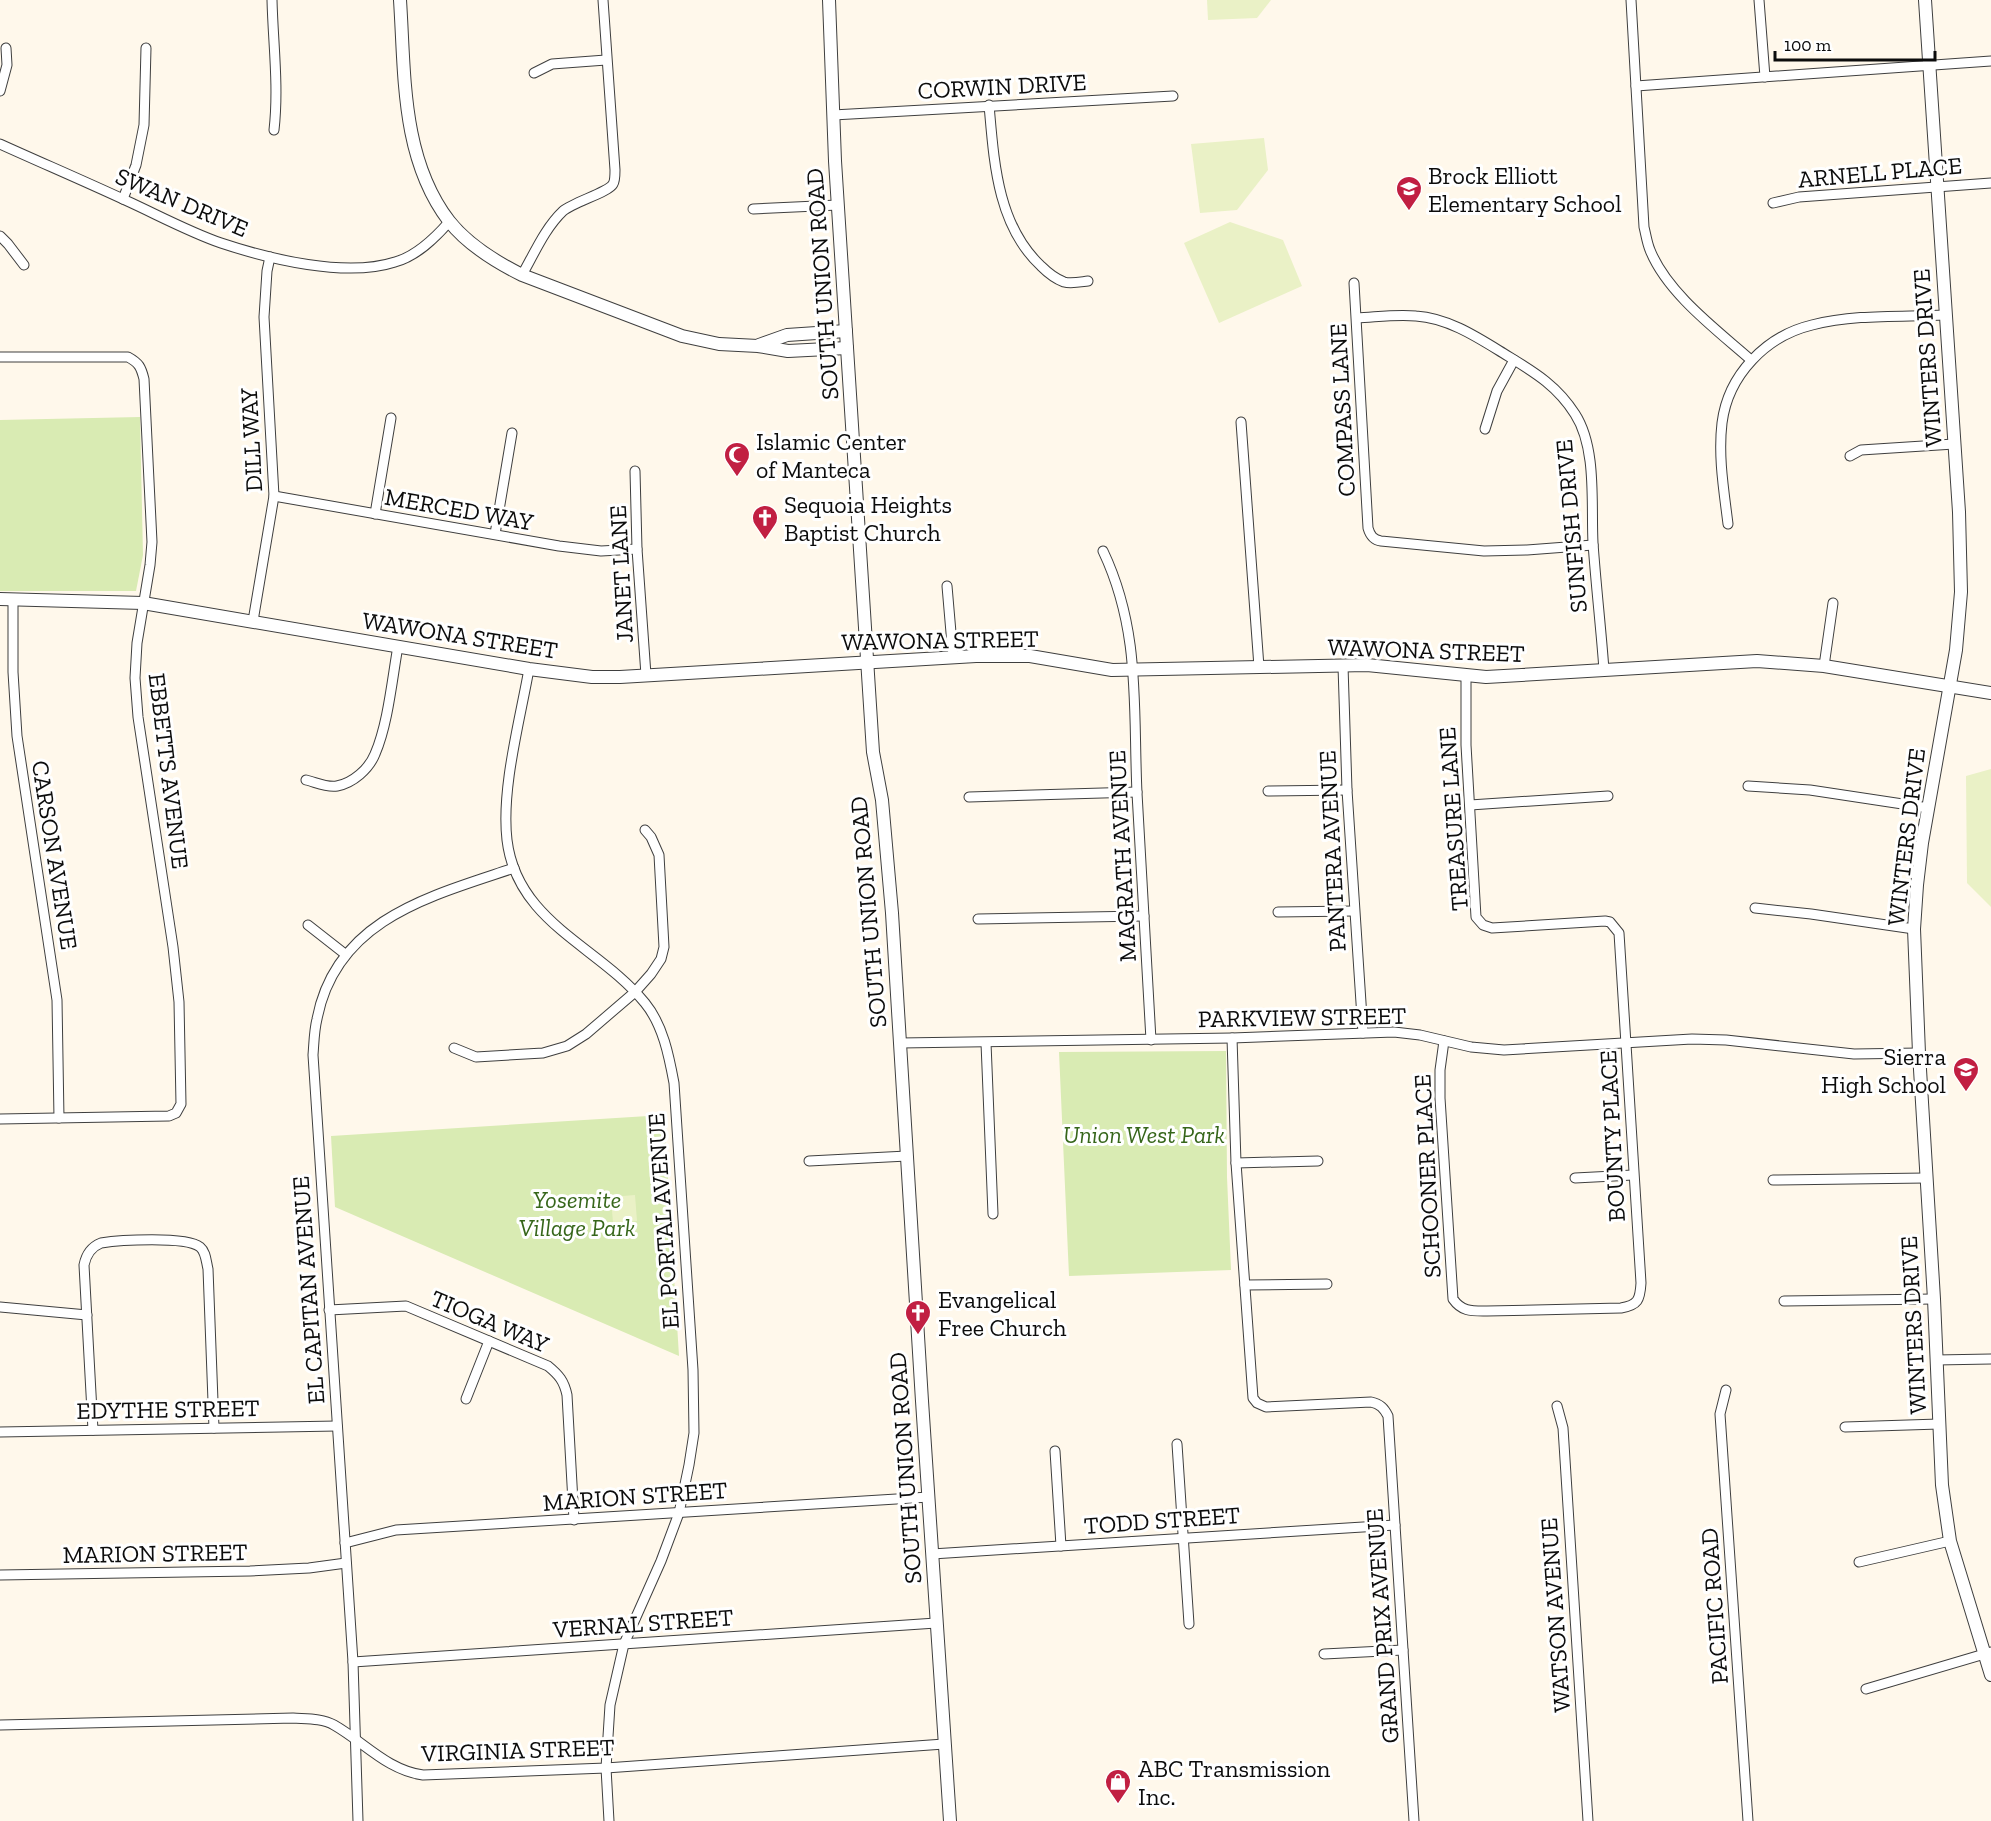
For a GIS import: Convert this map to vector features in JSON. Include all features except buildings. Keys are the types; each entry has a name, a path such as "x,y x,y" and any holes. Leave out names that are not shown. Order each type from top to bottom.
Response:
{"street":[{"path":"272,0 277,76 277,108 274,129"},
{"path":"400,0 412,141 425,178 449,222 471,242 522,275 682,336 719,344 758,346 788,351 847,348"},
{"path":"522,275 543,237 564,210 609,189 613,184 615,170 603,0"},
{"name":"SOUTH UNION ROAD","path":"829,0 838,205 873,752 882,800 892,913 950,1821"},
{"path":"1631,0 1644,227 1649,249 1659,268 1678,292 1702,317 1751,360"},
{"path":"1759,0 1765,76"},
{"name":"WINTERS DRIVE","path":"1925,0 1959,512 1961,592 1956,650 1917,885 1914,929 1918,1053 1934,1299 1942,1485 1950,1541 1988,1653 1991,1675"},
{"path":"0,91 7,65 6,48"},
{"path":"123,199 136,165 144,125 146,48"},
{"path":"534,73 552,64 606,60"},
{"path":"1636,86 1991,61"},
{"name":"CORWIN DRIVE","path":"833,115 1173,96"},
{"path":"989,105 999,185 1015,232 1031,256 1061,280 1067,283 1088,281"},
{"name":"SWAN DRIVE","path":"0,144 220,243 270,256 344,269 374,268 397,262 411,255 435,237 449,222"},
{"name":"ARNELL PLACE","path":"1773,203 1799,197 1991,183"},
{"path":"753,209 838,205"},
{"path":"0,237 24,265"},
{"name":"DILL WAY","path":"253,621 274,496 264,317 270,256"},
{"name":"COMPASS LANE","path":"1354,283 1370,534 1381,542 1484,551 1593,545"},
{"name":"SUNFISH DRIVE","path":"1357,318 1402,315 1438,320 1474,335 1542,377 1564,397 1582,427 1588,448 1593,545 1604,670"},
{"path":"1728,524 1721,473 1722,423 1727,401 1735,382 1751,360 1787,334 1812,325 1849,319 1945,315"},
{"path":"758,346 787,334 846,331"},
{"name":"EBBETTS AVENUE","path":"0,357 128,357 141,367 144,379 152,542 137,643 135,678 138,717 173,947 179,1002 181,1104 176,1113 169,1116 59,1118"},
{"path":"1485,429 1497,391 1514,360"},
{"path":"375,514 391,418"},
{"path":"1241,422 1259,667"},
{"path":"495,534 512,433"},
{"path":"1850,456 1861,450 1954,444"},
{"name":"JANET LANE","path":"635,471 637,549 646,675"},
{"name":"MERCED WAY","path":"274,496 559,546 602,551 637,549"},
{"name":"MAGRATH AVENUE","path":"1103,551 1122,599 1133,670 1137,792 1151,1040"},
{"path":"947,586 953,656"},
{"name":"WAWONA STREET","path":"6,599 143,603 529,669 592,677 953,656 1030,656 1112,670 1384,666 1486,677 1757,661 1824,666 1991,693"},
{"name":"CARSON AVENUE","path":"6,599 14,672 17,736 57,1000 59,1118"},
{"path":"1824,666 1833,603"},
{"path":"306,780 337,786 353,780 374,756 382,734 398,646"},
{"name":"PANTERA AVENUE","path":"1343,666 1347,790 1363,1033"},
{"name":"EL PORTAL AVENUE","path":"529,669 506,808 507,841 514,867 527,895 547,919 647,1004 668,1049 674,1083 693,1370 694,1433 679,1513 661,1561 624,1644 610,1706 606,1767 609,1821"},
{"name":"TREASURE LANE","path":"1466,676 1466,746 1476,917 1483,925 1492,928 1605,921 1610,922 1619,933 1620,941"},
{"path":"1748,786 1810,790 1929,808"},
{"path":"1268,791 1347,790"},
{"path":"969,797 1137,792"},
{"path":"1470,805 1608,796"},
{"path":"454,1048 476,1057 543,1053 567,1046 586,1034 635,992 651,974 661,959 664,947 659,855 651,837 645,830"},
{"name":"EL CAPITAN AVENUE","path":"358,1821 353,1662 313,1055 317,1018 330,982 345,954 362,937 386,919 424,898 514,867"},
{"path":"1755,908 1914,929"},
{"path":"1278,912 1354,911"},
{"path":"978,919 1144,916"},
{"path":"308,926 345,954"},
{"name":"BOUNTY PLACE","path":"1612,1308 1632,1306 1639,1299 1640,1293 1620,941"},
{"name":"PARKVIEW STREET","path":"900,1044 1403,1033 1504,1050 1692,1039 1726,1040 1854,1054 1918,1053"},
{"path":"1232,1038 1236,1163 1245,1285 1327,1284"},
{"name":"SCHOONER PLACE","path":"1444,1041 1440,1070 1440,1098 1453,1299 1458,1306 1469,1311 1612,1308"},
{"path":"986,1043 993,1214"},
{"path":"0,1119 59,1118"},
{"path":"809,1161 907,1156"},
{"path":"1236,1163 1318,1161"},
{"path":"1575,1178 1633,1175"},
{"path":"1773,1180 1926,1178"},
{"path":"93,1430 84,1265 86,1256 94,1245 110,1242 181,1240 195,1244 205,1252 208,1269 214,1428"},
{"name":"GRAND PRIX AVENUE","path":"1245,1285 1253,1398 1257,1403 1266,1407 1371,1402 1378,1403 1385,1409 1388,1416 1413,1821"},
{"path":"1784,1301 1934,1299"},
{"name":"TIOGA WAY","path":"329,1310 406,1306 548,1366 558,1374 565,1383 574,1520"},
{"path":"0,1307 87,1315"},
{"path":"466,1399 489,1341"},
{"path":"1936,1360 1991,1359"},
{"name":"PACIFIC ROAD","path":"1726,1390 1720,1414 1748,1821"},
{"name":"WATSON AVENUE","path":"1557,1406 1563,1428 1588,1821"},
{"path":"1845,1427 1939,1424"},
{"name":"EDYTHE STREET","path":"0,1432 337,1426"},
{"path":"1177,1444 1189,1624"},
{"path":"1055,1451 1061,1546"},
{"name":"MARION STREET","path":"345,1542 396,1530 929,1497"},
{"name":"TODD STREET","path":"932,1554 1395,1525"},
{"path":"1859,1562 1950,1541"},
{"name":"MARION STREET","path":"0,1575 250,1571 309,1568 346,1563"},
{"name":"VERNAL STREET","path":"353,1662 936,1623"},
{"path":"1324,1654 1403,1650"},
{"path":"1866,1689 1988,1653"},
{"name":"VIRGINIA STREET","path":"0,1725 318,1719 333,1724 387,1763 407,1773 423,1775 606,1767 944,1744"}],"green space":[{"path":"1207,0 1271,0 1257,18 1208,20"},
{"path":"1264,138 1268,170 1237,210 1200,213 1191,144"},
{"path":"1230,222 1283,240 1302,286 1219,323 1184,243"},
{"path":"140,417 143,555 136,591 0,591 0,420"},
{"path":"1991,769 1991,907 1967,883 1966,776"},
{"name":"Union West Park","path":"1226,1051 1227,1177 1231,1270 1069,1276 1059,1052"},
{"name":"Yosemite Village Park","path":"664,1115 679,1356 335,1207 331,1136"},
{"path":"635,1195 637,1221 613,1223 611,1197"}],"place":[{"name":"Brock Elliott Elementary School","path":"1409,212"},
{"name":"Islamic Center of Manteca","path":"737,478"},
{"name":"Sequoia Heights Baptist Church","path":"765,541"},
{"name":"Sierra High School","path":"1966,1093"},
{"name":"Evangelical Free Church","path":"918,1336"},
{"name":"ABC Transmission Inc.","path":"1118,1805"}]}
